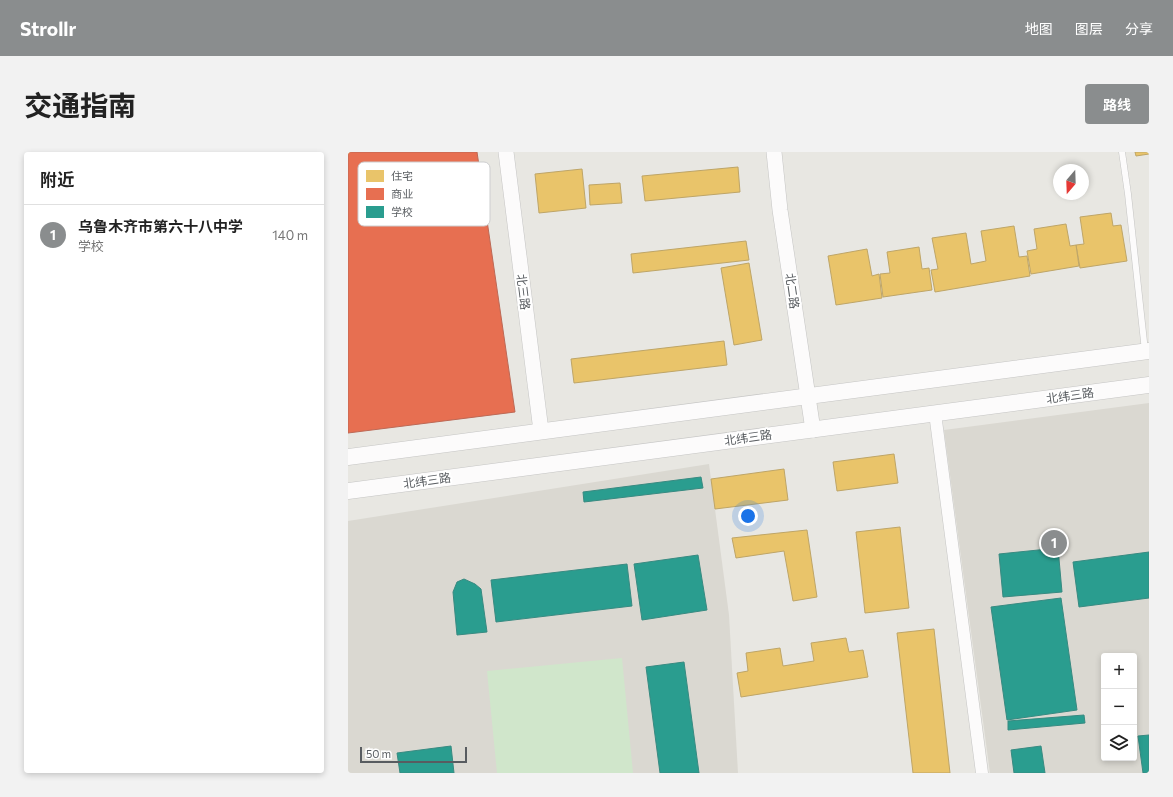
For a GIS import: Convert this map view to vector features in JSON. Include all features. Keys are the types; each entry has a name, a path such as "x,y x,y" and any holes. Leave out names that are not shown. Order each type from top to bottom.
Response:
{"main road":[{"path":"348,457 1147,352"},
{"name":"北纬三路","path":"348,491 1149,385"}],"street":[{"name":"北三路","path":"506,152 541,431"},
{"name":"北二路","path":"774,152 780,210 812,430"},
{"path":"935,413 982,773"}],"lane":[{"path":"1122,152 1147,352"}],"shaded area":[{"path":"1149,403 1149,773 990,773 944,430"},
{"path":"709,464 729,615 738,773 348,773 348,521"}],"green space":[{"path":"622,658 633,773 497,773 487,671"}],"building: 住宅":[{"path":"348,152 440,152 441,162 358,162 358,201 348,201"},
{"path":"1135,152 1149,152 1149,154 1136,156"},
{"path":"738,167 740,192 645,201 642,176"},
{"path":"582,169 586,208 539,213 535,174"},
{"path":"620,183 622,203 590,205 589,185"},
{"path":"1111,213 1113,226 1121,225 1127,261 1080,268 1076,245 1084,244 1080,217"},
{"path":"1066,224 1070,246 1076,245 1079,266 1031,274 1027,251 1037,249 1034,229"},
{"path":"378,226 443,226 458,348 348,360 348,290 420,281 416,241 380,244"},
{"path":"1014,226 1019,257 1027,256 1030,276 935,292 931,270 938,269 932,238 966,233 971,264 986,261 981,231"},
{"path":"746,241 749,260 633,273 631,254"},
{"path":"919,247 922,269 929,268 932,290 883,297 880,274 890,273 887,252"},
{"path":"867,249 872,276 879,274 882,298 836,305 828,256"},
{"path":"749,263 762,340 734,345 721,268"},
{"path":"724,341 727,365 574,383 571,359"},
{"path":"894,454 898,483 837,491 833,462"},
{"path":"784,469 788,500 715,509 711,479"},
{"path":"900,527 909,608 865,613 856,532"},
{"path":"807,530 817,597 793,601 784,551 736,558 732,538"},
{"path":"934,629 950,773 913,773 897,633"},
{"path":"846,638 849,652 863,650 868,677 741,697 737,673 748,671 746,653 780,648 783,666 814,661 811,643"}],"building: 商业":[{"path":"348,152 477,152 478,162 358,162 358,226 488,226 515,412 348,433"}],"building: 学校":[{"path":"701,477 703,488 584,502 583,492"},
{"path":"1058,548 1062,592 1003,597 999,554"},
{"path":"1149,552 1149,598 1079,607 1073,562"},
{"path":"698,555 707,610 642,620 634,564"},
{"path":"627,564 632,606 496,622 491,580"},
{"path":"464,579 475,584 481,589 487,632 457,635 453,592 457,582"},
{"path":"1061,598 1077,710 1007,720 991,607"},
{"path":"684,662 699,773 660,773 646,667"},
{"path":"1084,715 1085,723 1008,730 1008,721"},
{"path":"1149,735 1149,773 1143,773 1138,736"},
{"path":"451,746 454,773 400,773 397,753"},
{"path":"1041,746 1045,773 1014,773 1011,750"}],"place":[{"name":"乌鲁木齐市第六十八中学","path":"1054,543"}]}
